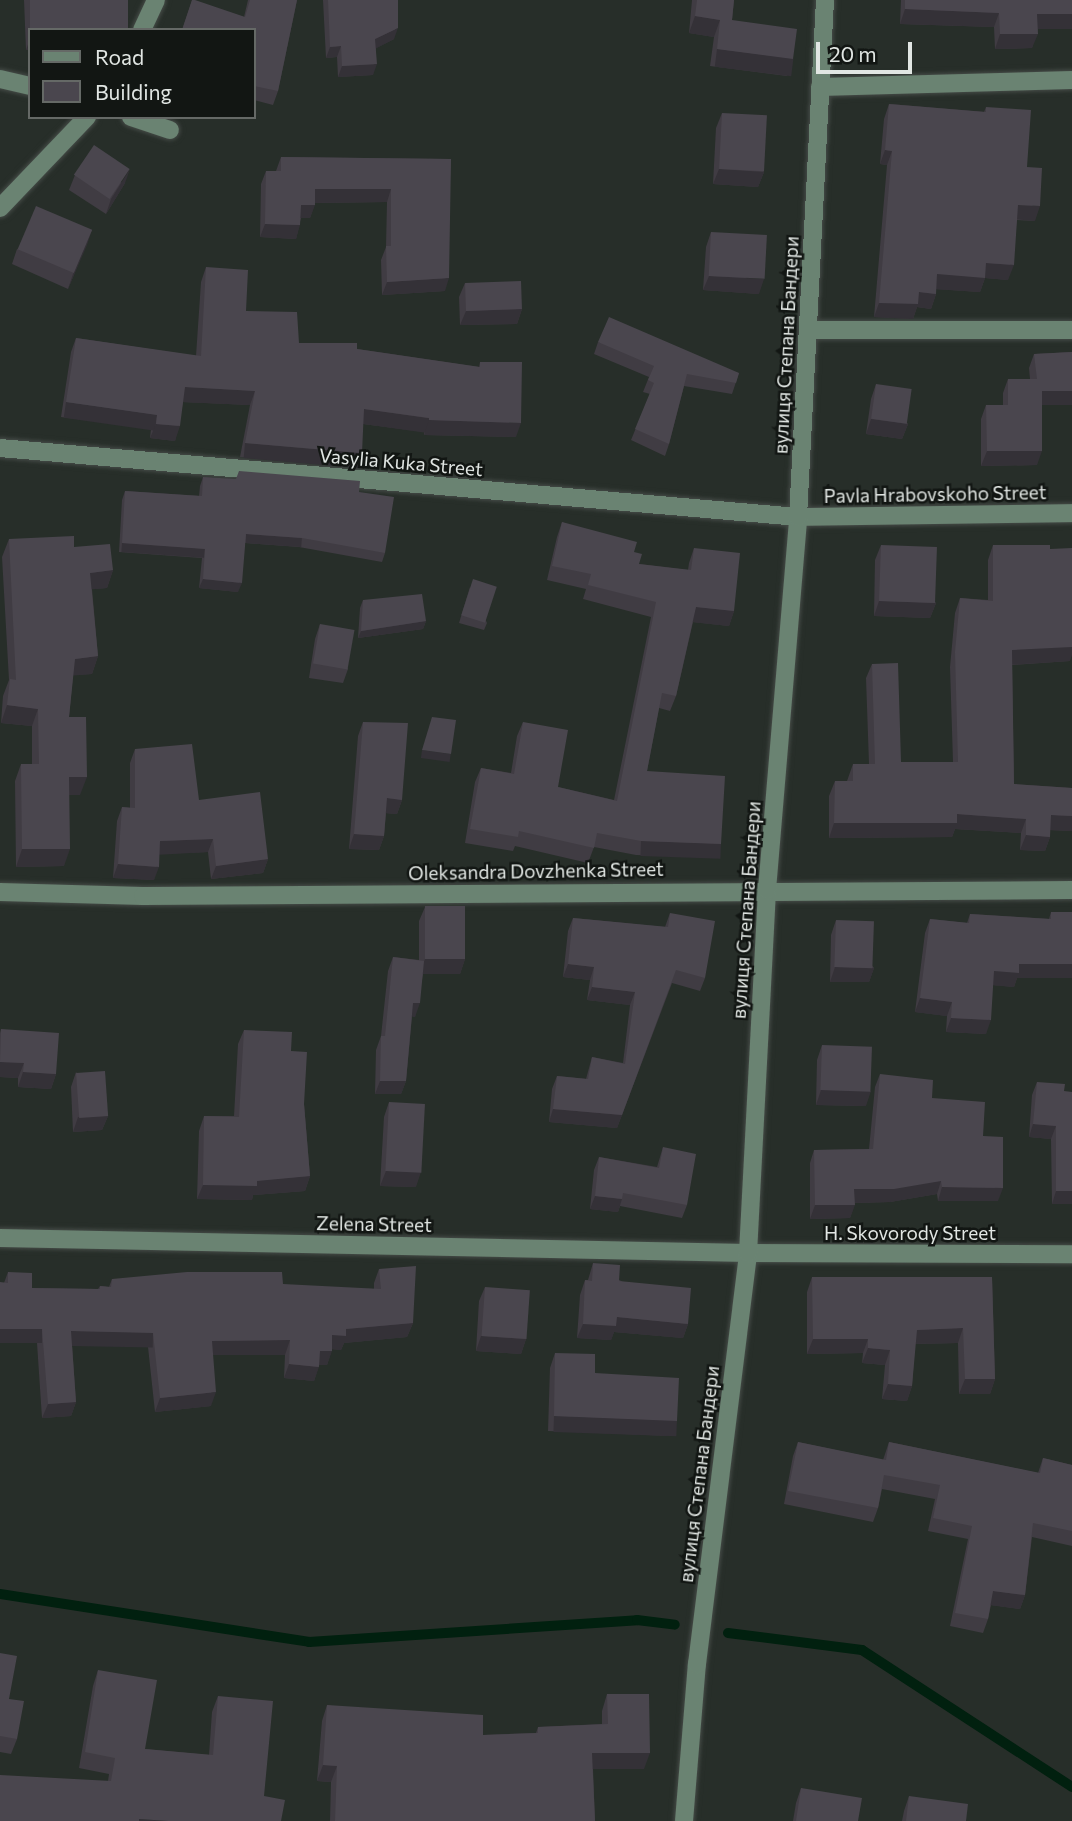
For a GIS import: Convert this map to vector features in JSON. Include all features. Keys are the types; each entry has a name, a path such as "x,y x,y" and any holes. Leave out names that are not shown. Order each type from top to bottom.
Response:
{"street":[{"path":"143,28 156,0"},
{"name":"вулиця Степана Бандери","path":"684,1821 697,1664 748,1253 766,890 798,517 825,0"},
{"path":"0,79 28,86"},
{"path":"820,87 1072,80"},
{"path":"0,208 85,119"},
{"path":"137,119 170,130"},
{"path":"808,330 1072,330"},
{"name":"Vasylia Kuka Street","path":"0,449 798,517"},
{"name":"Pavla Hrabovskoho Street","path":"798,517 1072,513"},
{"name":"Oleksandra Dovzhenka Street","path":"0,892 143,896 1072,890"},
{"name":"Zelena Street","path":"0,1238 748,1253"},
{"name":"H. Skovorody Street","path":"748,1253 1072,1254"}],"building":[{"path":"30,0 128,0 128,28 30,28"},
{"path":"192,0 245,17 250,0 297,0 278,91 256,86 256,28 183,28"},
{"path":"328,0 398,0 398,28 375,39 377,64 342,66 341,46 330,47"},
{"path":"697,0 734,0 732,20 797,29 793,59 717,49 720,20 695,16"},
{"path":"905,0 1072,0 1072,14 1037,14 1038,34 1000,34 999,13 905,9"},
{"path":"889,104 986,112 986,107 1031,110 1027,167 1042,168 1040,206 1018,205 1014,265 986,263 985,278 937,274 936,294 919,292 918,304 879,303 892,151 885,150"},
{"path":"722,113 767,115 764,171 719,169"},
{"path":"94,145 130,169 110,199 74,175"},
{"path":"281,157 451,159 449,278 387,282 386,246 391,246 391,189 315,189 315,205 301,205 300,225 265,224 266,171 281,171"},
{"path":"36,206 92,230 74,273 18,249"},
{"path":"711,232 767,235 765,279 709,276"},
{"path":"206,267 248,270 246,311 297,312 299,343 357,343 357,349 480,367 480,362 522,362 521,423 429,420 364,409 362,453 245,443 255,391 185,387 180,426 156,424 157,415 66,402 76,338 201,356"},
{"path":"521,281 522,309 466,311 465,283"},
{"path":"609,317 739,373 736,383 687,374 669,444 635,429 654,383 648,380 654,366 598,342"},
{"path":"1072,352 1072,391 1042,391 1042,451 987,451 986,405 1008,405 1008,379 1037,379 1034,354"},
{"path":"876,384 912,389 907,424 871,419"},
{"path":"239,471 360,481 359,492 394,497 385,553 302,538 246,534 242,583 203,579 205,549 122,543 125,491 202,496 203,477 236,479"},
{"path":"562,522 637,542 634,552 642,554 639,564 691,570 694,548 740,553 734,611 696,607 676,696 662,693 647,771 725,776 721,844 641,841 597,833 594,848 519,831 518,837 470,829 481,768 514,774 523,722 568,730 558,787 617,801 656,602 588,585 591,574 552,566"},
{"path":"74,536 74,547 110,544 113,570 90,573 98,656 75,659 69,717 86,717 87,777 69,777 70,849 22,849 21,764 39,764 38,709 7,705 10,679 16,680 9,539"},
{"path":"881,545 937,547 935,603 879,601"},
{"path":"993,545 1050,545 1050,549 1072,548 1072,647 1012,650 1014,784 1072,788 1072,816 1051,815 1050,837 1026,835 1026,819 957,814 957,823 834,823 835,781 853,781 853,764 875,764 872,664 898,663 901,762 958,762 955,652 960,598 993,601"},
{"path":"473,579 497,587 485,623 461,615"},
{"path":"422,594 426,621 361,631 363,600"},
{"path":"320,624 354,630 348,669 313,663"},
{"path":"432,717 456,720 451,754 422,750"},
{"path":"363,722 408,723 402,800 387,798 384,836 354,834"},
{"path":"192,744 199,800 260,792 268,859 216,866 213,839 160,841 159,867 118,864 122,807 135,808 135,749"},
{"path":"425,906 465,906 465,959 425,959"},
{"path":"1051,912 1072,912 1072,964 1019,964 1019,973 994,971 991,1020 951,1018 952,1002 920,998 930,919 969,923 970,914 1051,919"},
{"path":"670,913 715,921 705,978 676,970 622,1115 553,1109 557,1076 588,1079 592,1057 625,1064 635,992 592,987 594,967 568,964 573,918 668,927"},
{"path":"836,920 874,921 872,968 834,967"},
{"path":"393,957 424,961 420,1003 413,1003 406,1081 380,1081 381,1036 385,1036"},
{"path":"1,1029 59,1033 56,1074 23,1072 24,1063 0,1062"},
{"path":"244,1030 292,1032 291,1051 307,1052 304,1104 310,1176 257,1181 257,1186 203,1185 204,1116 239,1117"},
{"path":"822,1045 872,1047 870,1092 820,1090"},
{"path":"105,1071 108,1116 79,1118 76,1073"},
{"path":"880,1074 933,1080 932,1098 985,1102 983,1136 1003,1137 1003,1188 942,1187 941,1181 894,1189 854,1189 855,1205 815,1205 814,1150 873,1149"},
{"path":"1037,1082 1065,1084 1064,1091 1072,1092 1072,1191 1056,1191 1056,1126 1033,1124"},
{"path":"389,1102 425,1104 421,1173 385,1171"},
{"path":"663,1147 696,1154 687,1205 623,1193 622,1199 595,1196 599,1157 659,1168"},
{"path":"593,1263 620,1265 619,1281 691,1288 688,1324 617,1317 616,1326 583,1324 585,1280 592,1281"},
{"path":"416,1266 413,1323 346,1329 346,1336 332,1335 332,1351 320,1351 319,1367 289,1364 290,1340 212,1341 216,1392 160,1398 153,1333 71,1331 76,1402 48,1404 42,1329 0,1329 0,1282 8,1283 8,1272 32,1273 32,1288 100,1289 100,1286 111,1287 112,1279 187,1272 282,1272 283,1284 381,1289 379,1269"},
{"path":"812,1277 992,1277 995,1379 965,1379 963,1328 917,1330 912,1386 888,1384 890,1350 868,1348 868,1339 813,1339"},
{"path":"485,1287 530,1290 526,1339 482,1336"},
{"path":"555,1353 595,1354 595,1373 679,1378 677,1421 554,1416"},
{"path":"798,1442 886,1460 889,1442 1040,1473 1043,1458 1072,1465 1072,1531 1033,1523 1025,1595 993,1591 988,1619 955,1613 972,1526 933,1518 940,1485 884,1475 878,1508 788,1491"},
{"path":"0,1653 17,1656 9,1699 24,1701 17,1739 0,1736"},
{"path":"98,1670 157,1680 145,1749 213,1755 218,1696 273,1701 264,1796 285,1800 281,1821 0,1821 0,1775 111,1781 115,1758 85,1752"},
{"path":"607,1694 649,1694 650,1753 592,1753 595,1821 335,1821 337,1766 323,1765 327,1705 483,1715 483,1735 538,1733 538,1727 608,1724"},
{"path":"801,1788 862,1798 858,1821 796,1821"},
{"path":"909,1796 968,1804 966,1821 906,1821"}],"waterway":[{"path":"0,1594 309,1642 637,1620 675,1625"},
{"path":"728,1633 862,1650 1072,1787"}]}
